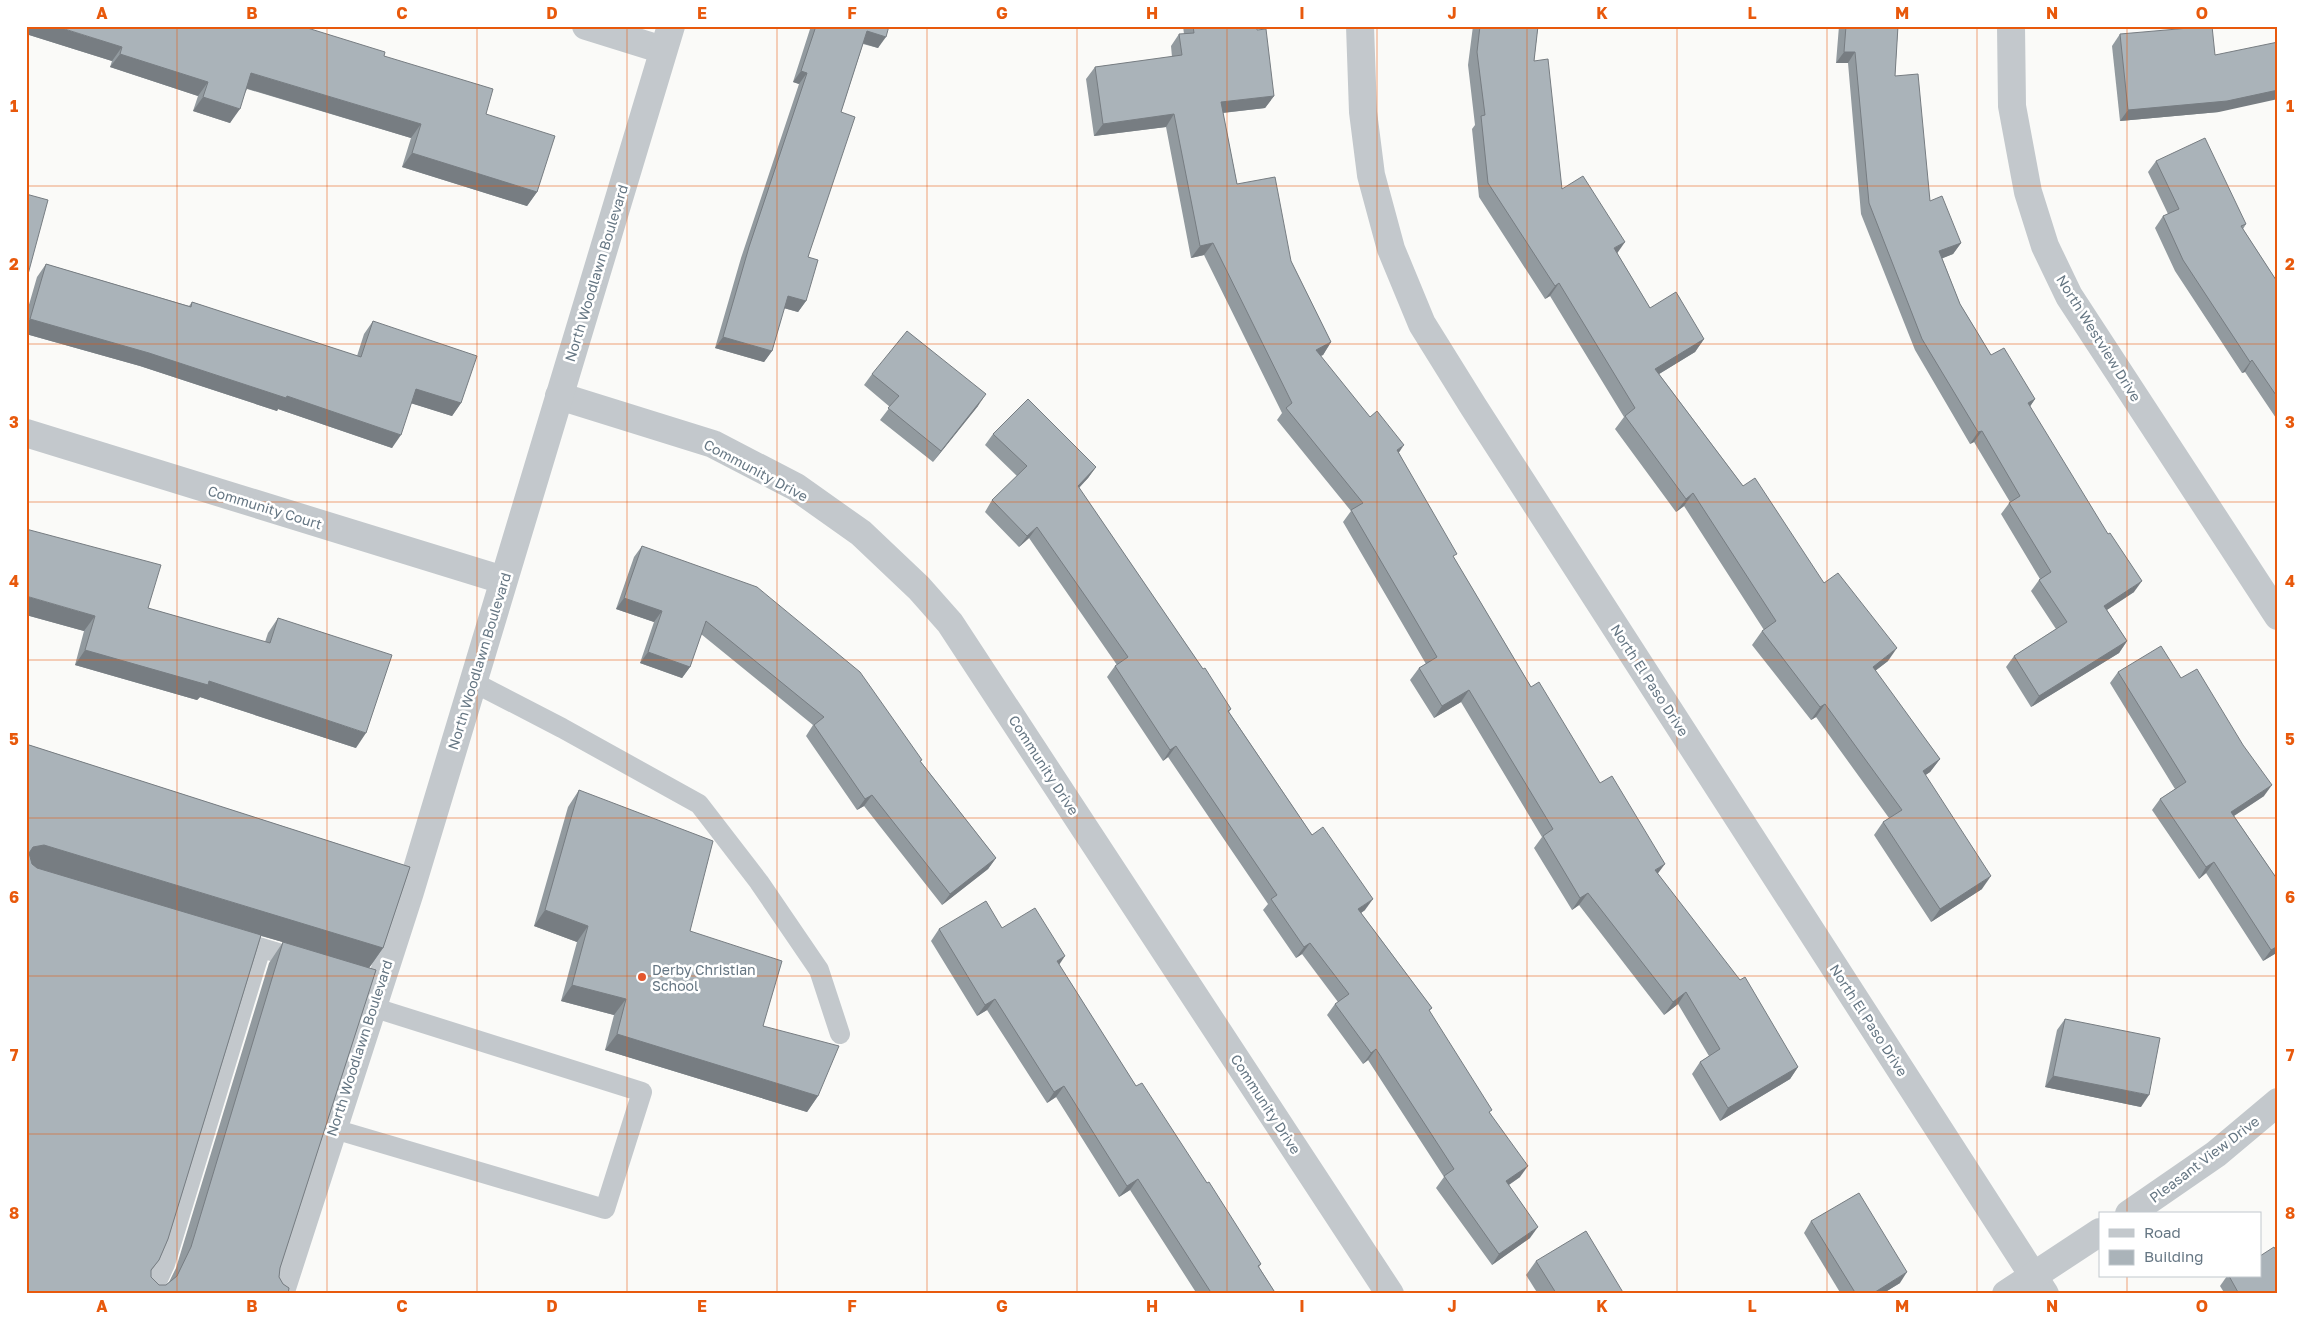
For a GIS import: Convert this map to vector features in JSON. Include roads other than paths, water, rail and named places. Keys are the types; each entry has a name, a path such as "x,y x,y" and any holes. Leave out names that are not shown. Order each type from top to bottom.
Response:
{"street":[{"path":"586,26 667,38"},
{"name":"North El Paso Drive","path":"1360,26 1363,112 1371,176 1391,249 1422,324 1492,436 2040,1285"},
{"name":"North Westview Drive","path":"2011,26 2012,106 2028,192 2044,246 2069,296 2278,616"},
{"name":"North Woodlawn Boulevard","path":"280,1294 334,1129 372,990 473,682 667,38"},
{"name":"Community Drive","path":"558,396 713,444 796,487 861,534 919,588 950,623 1390,1294"},
{"name":"Community Court","path":"26,433 503,580"},
{"name":"Pleasant View Drive","path":"2132,1212 2216,1154 2278,1102"},
{"path":"2006,1294 2040,1285 2099,1233"}],"lane":[{"path":"473,682 562,728 699,804 760,882 819,970 840,1034"},
{"path":"214,934 322,966"},
{"path":"148,1294 154,1288 165,1264 262,948"},
{"path":"334,1129 605,1209 642,1092 372,990"}],"place":[{"name":"Derby Christian School","path":"642,977"}]}
